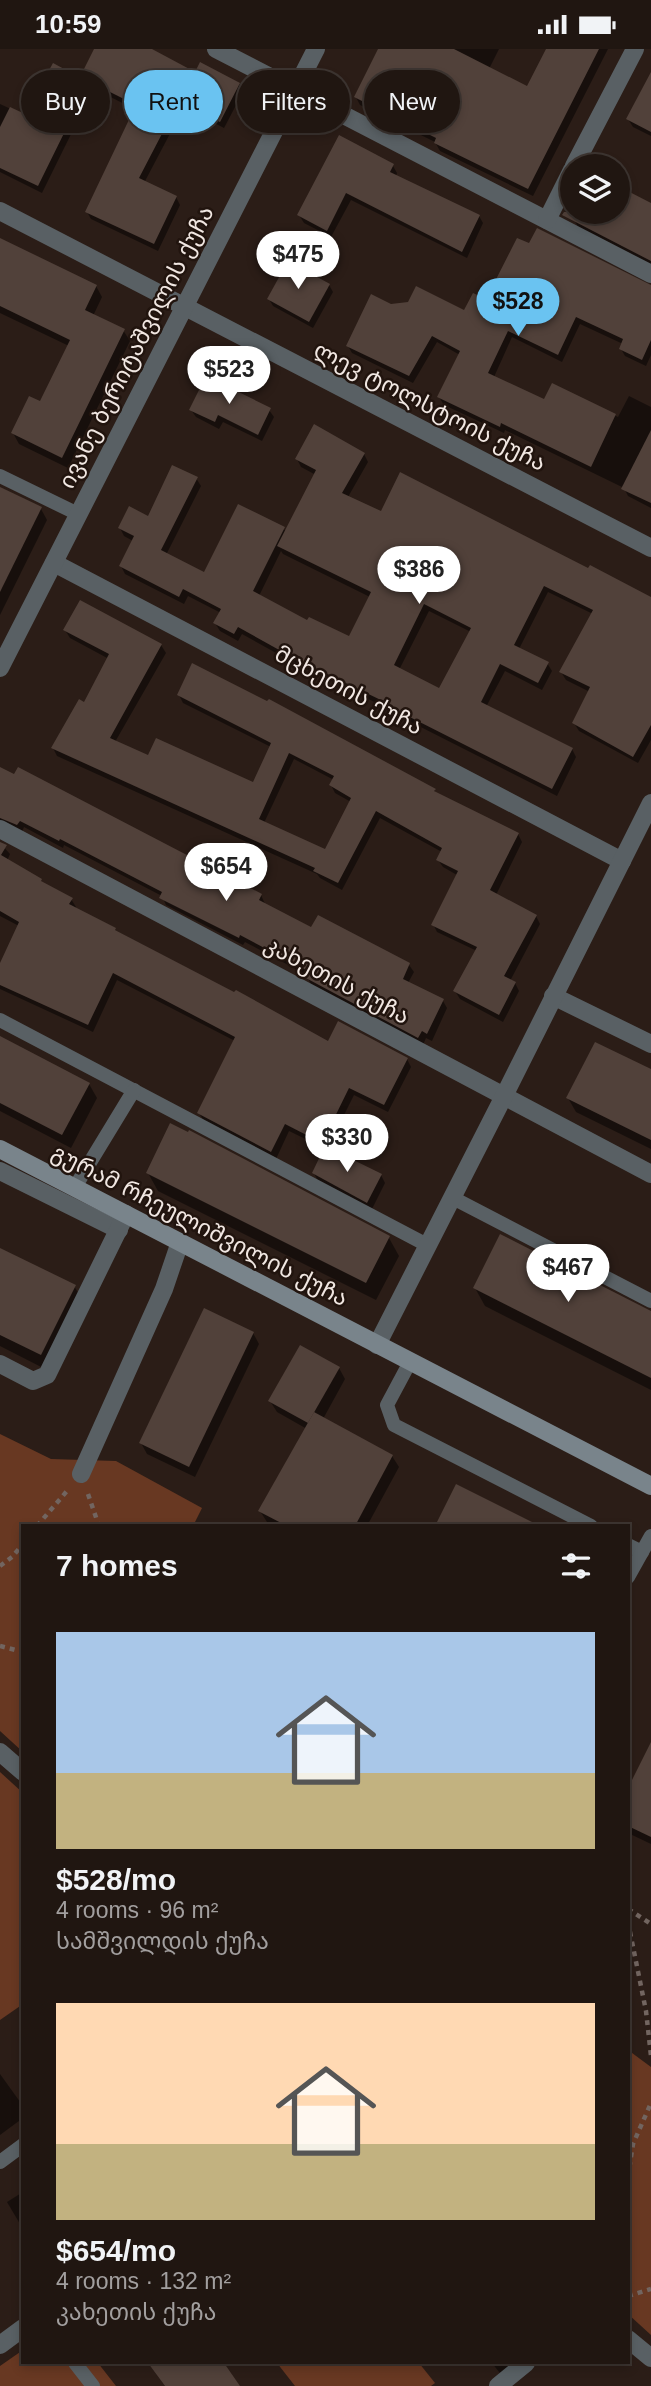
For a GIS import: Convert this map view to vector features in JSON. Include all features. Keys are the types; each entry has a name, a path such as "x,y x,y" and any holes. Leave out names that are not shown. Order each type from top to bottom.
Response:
{"street":[{"path":"216,49 257,70"},
{"name":"ივანე ბერიტაშვილის ქუჩა","path":"305,70 316,49"},
{"path":"580,154 635,49"},
{"path":"350,118 651,274"},
{"name":"ივანე ბერიტაშვილის ქუჩა","path":"0,668 273,133"},
{"path":"547,220 560,194"},
{"name":"ლევ ტოლსტოის ქუჩა","path":"0,211 651,548"},
{"name":"მცხეთის ქუჩა","path":"54,563 622,861"},
{"path":"377,1345 651,803"},
{"name":"კახეთის ქუჩა","path":"0,829 651,1174"},
{"path":"553,996 651,1044"},
{"name":"გურამ რჩეულიშვილის ქუჩა","path":"2,1154 75,1187 122,1222 180,1242 410,1362"},
{"path":"0,1171 122,1222 47,1375 33,1381 0,1364"},
{"path":"81,1474 164,1289 180,1242"},
{"path":"410,1362 651,1486"},
{"path":"0,1752 21,1770"},
{"path":"0,2344 21,2329"},
{"path":"630,2341 651,2358"},
{"path":"498,2386 525,2364"}],"lane":[{"path":"0,476 78,515"},
{"path":"0,1020 427,1245"},
{"path":"75,1187 134,1090"},
{"path":"451,1197 651,1301"},
{"path":"410,1362 387,1405 394,1425 587,1524"},
{"path":"630,1569 635,1549 651,1536"},
{"path":"0,2162 21,2146"},
{"path":"76,2364 93,2386"}],"path":[{"path":"39,1524 81,1474"},
{"path":"81,1474 98,1524"},
{"path":"0,1566 21,1546"},
{"path":"0,1646 21,1651"},
{"path":"630,1910 651,1924"},
{"path":"630,1932 646,2011 651,2056"},
{"path":"630,2164 633,2144 651,2103"},
{"path":"630,2295 651,2289"}],"shaded area":[{"path":"0,1434 51,1459 116,1461 202,1508 194,1524 21,1524 21,1750 0,1731"},
{"path":"0,1772 21,1791 21,2005 0,2020"},
{"path":"630,2051 651,2067 651,2335 630,2316"},
{"path":"21,2351 21,2364 99,2364 116,2386 0,2386 0,2366"},
{"path":"278,2364 420,2364 435,2383 431,2386 295,2386"}],"building":[{"path":"94,49 152,49 191,70 124,70 124,99 110,92 110,70 84,70"},
{"path":"378,49 454,49 527,86 546,49 599,49 528,189 434,143 436,138 426,133 460,133 460,70 368,70"},
{"path":"200,62 215,70 196,70"},
{"path":"53,63 66,70 49,70"},
{"path":"651,72 651,132 626,119"},
{"path":"223,74 237,81 237,89 223,116"},
{"path":"364,77 364,102 354,97"},
{"path":"10,107 21,112 21,133 64,133 38,186 0,168 0,127"},
{"path":"124,130 124,133 162,133 139,178 177,196 154,244 85,212"},
{"path":"339,135 394,164 390,172 480,215 462,252 346,193 327,231 297,215"},
{"path":"630,192 651,203 651,261 579,224 630,224"},
{"path":"537,228 651,285 651,340 642,360 619,349 623,339 576,317 558,355 508,331 488,373 544,399 552,383 616,414 591,467 501,423 500,427 437,397 460,351 432,336 409,376 346,346 371,294 391,304 408,302 416,286 464,310 473,293 486,299 517,238 529,243"},
{"path":"0,238 97,285 85,310 125,329 62,458 11,433 29,396 40,401 70,340 0,306"},
{"path":"288,261 330,284 309,322 267,299"},
{"path":"206,376 271,408 258,435 218,415 215,422 189,410"},
{"path":"314,424 365,453 342,493 381,511 400,472 588,568 590,565 651,597 651,725 633,757 572,723 590,687 559,672 593,610 544,586 514,645 549,662 538,683 500,664 481,702 573,748 552,789 238,627 234,634 213,623 221,609 183,589 179,597 119,566 134,536 118,528 129,506 148,516 172,465 198,477 161,550 204,572 238,504 285,527 253,591 307,620 309,617 349,636 371,592 277,546 316,470 295,459","holes":["424,604 471,628 439,688 394,665"]},
{"path":"651,430 651,503 621,489"},
{"path":"0,487 42,507 0,592"},
{"path":"80,600 162,644 110,738 148,755 156,738 253,782 271,743 177,695 192,663 267,701 269,699 436,789 434,791 519,833 490,890 537,915 504,976 516,982 499,1015 453,991 477,947 431,925 458,871 436,860 442,848 376,811 338,883 313,871 315,868 51,748 79,699 84,702 109,654 63,630","holes":["289,753 334,776 329,785 351,798 325,849 259,819"]},
{"path":"0,767 14,774 18,767 262,894 259,900 311,927 318,915 410,963 403,979 444,999 427,1034 422,1031 418,1038 304,977 308,971 240,935 239,938 159,898 162,892 60,839 59,841 20,821 17,825 0,818"},
{"path":"0,842 7,845 1,855 73,898 69,904 116,928 115,930 234,992 236,990 328,1041 338,1021 408,1058 384,1105 349,1088 322,1143 285,1124 271,1152 197,1113 235,1037 113,973 88,1025 0,985 0,963 19,922 0,911"},
{"path":"0,1036 90,1083 62,1135 0,1103"},
{"path":"595,1042 651,1069 651,1140 566,1098"},
{"path":"170,1123 188,1132 189,1130 390,1236 366,1283 146,1173"},
{"path":"325,1146 382,1174 367,1203 312,1173"},
{"path":"500,1234 651,1311 651,1378 473,1288"},
{"path":"0,1248 76,1285 41,1355 0,1335"},
{"path":"204,1308 254,1332 189,1467 139,1443"},
{"path":"300,1345 340,1367 308,1423 268,1401"},
{"path":"314,1412 393,1455 356,1524 283,1524 258,1511"},
{"path":"456,1484 536,1524 436,1524"},
{"path":"651,1742 651,1837 630,1827 630,1784"},
{"path":"149,2364 225,2364 240,2386 165,2386"}]}
